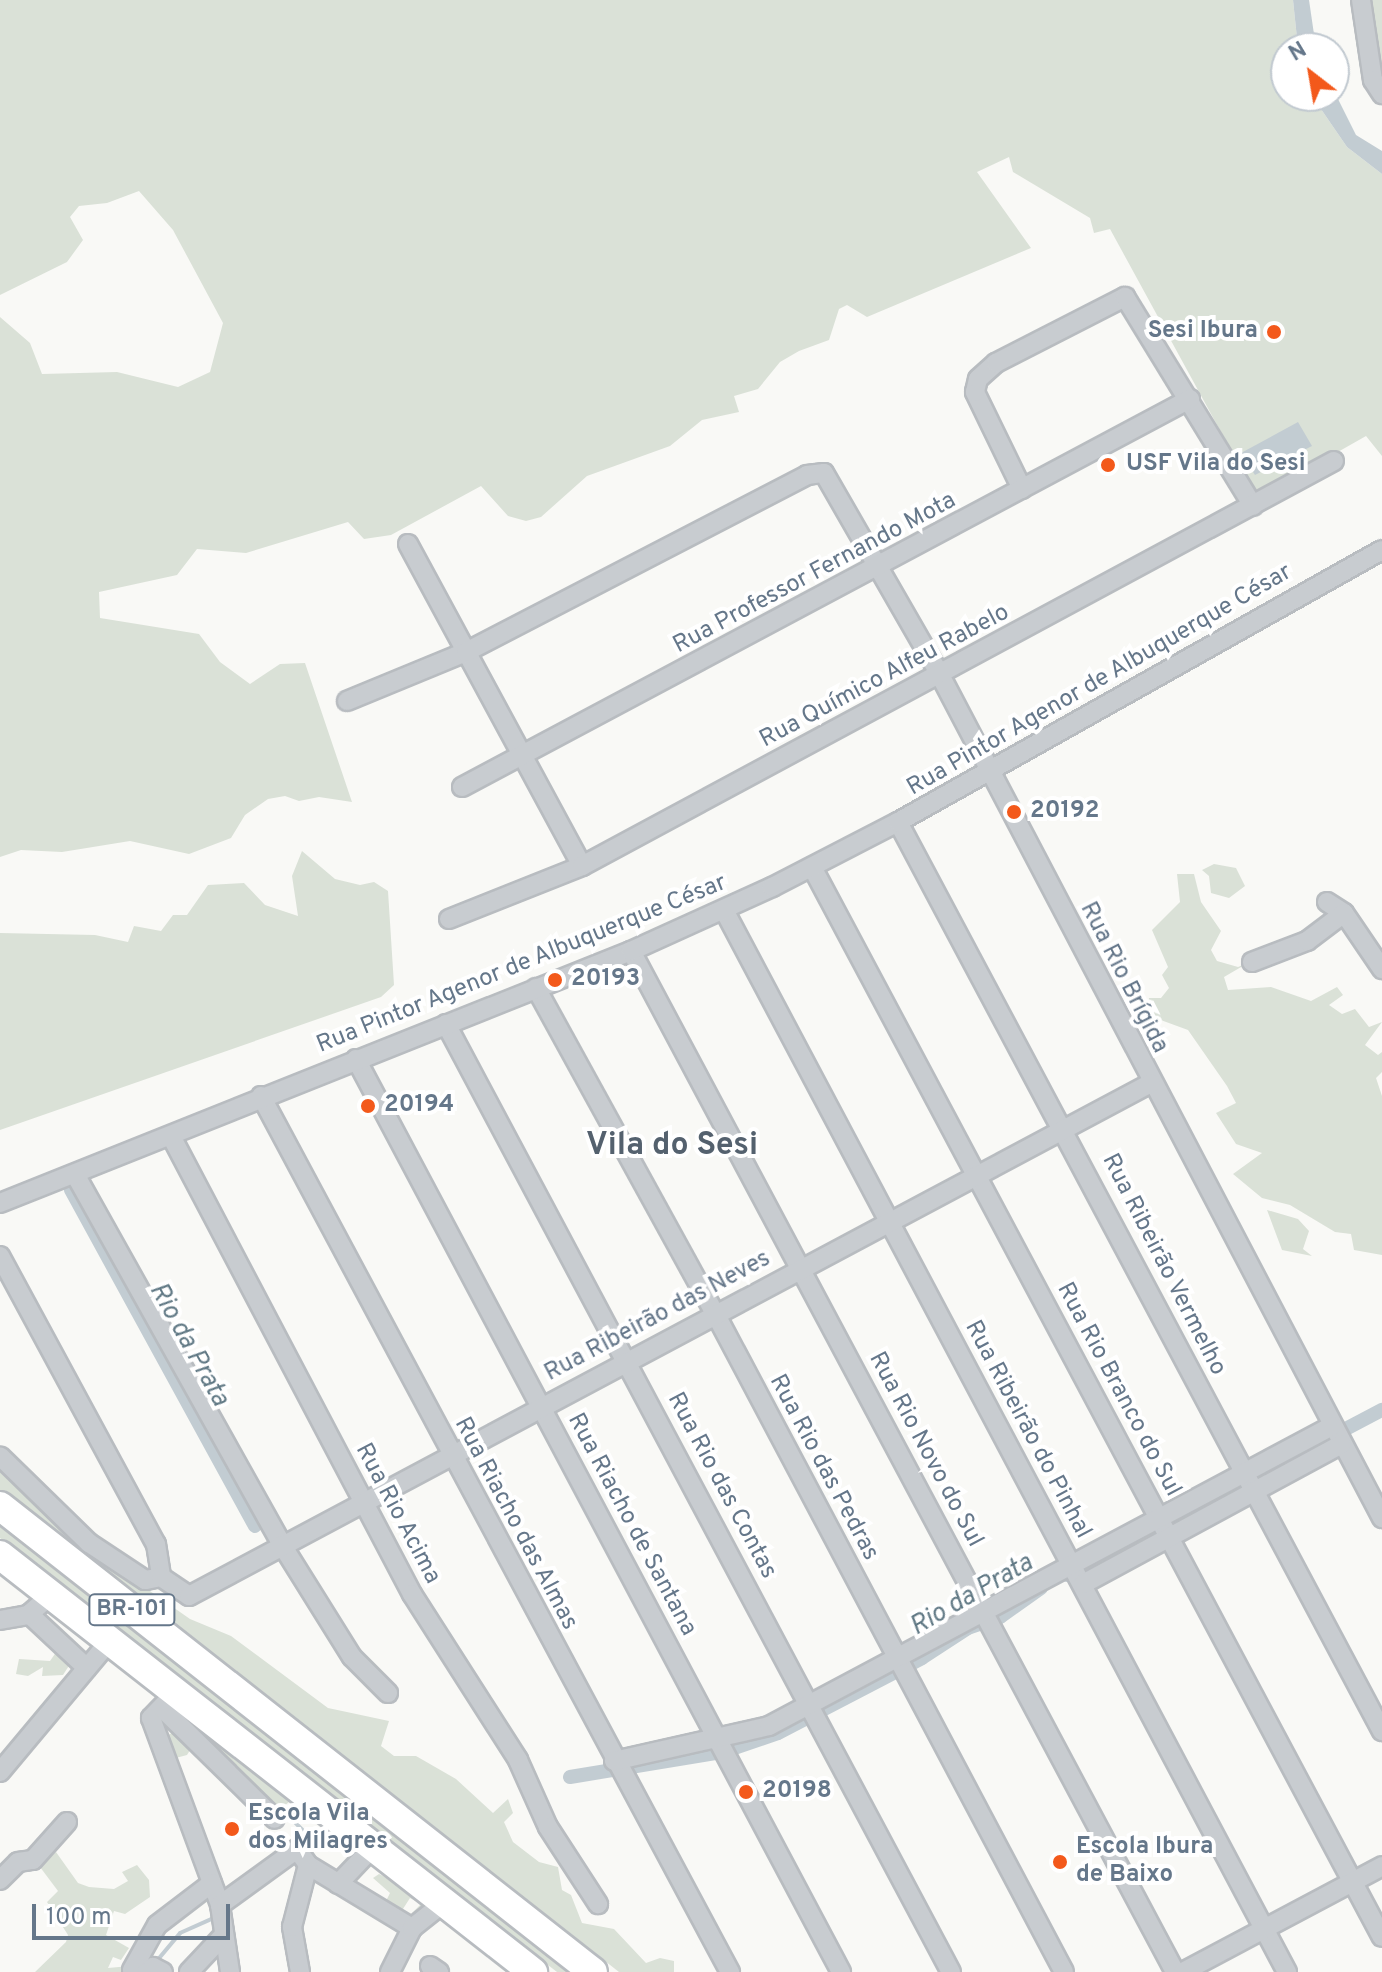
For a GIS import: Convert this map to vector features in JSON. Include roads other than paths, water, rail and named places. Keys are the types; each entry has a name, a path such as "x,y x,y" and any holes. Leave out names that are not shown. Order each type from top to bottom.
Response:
{"highway":[{"name":"BR-101","path":"0,1506 593,1972"},
{"name":"BR-101","path":"0,1555 112,1638 170,1699 375,1845 533,1972"}],"street":[{"path":"1361,0 1373,80 1382,94"},
{"path":"1022,489 975,392 978,379 989,367 1125,297 1253,506"},
{"name":"Rua Professor Fernando Mota","path":"462,787 526,757 879,569 1190,399"},
{"name":"Rua Químico Alfeu Rabelo","path":"449,919 582,866 1334,461"},
{"name":"Rua Rio Brígida","path":"466,652 812,473 827,477 940,675 1151,1083 1381,1513"},
{"path":"408,544 526,757 582,866"},
{"name":"Rua Pintor Agenor de Albuquerque César","path":"0,1203 76,1176 261,1096 631,951 724,910 898,822 1382,550"},
{"path":"347,701 466,652"},
{"name":"Rua Ribeirão Vermelho","path":"898,822 1064,1128 1382,1731"},
{"name":"Rua Rio Branco do Sul","path":"812,867 1382,1937"},
{"path":"1327,902 1344,913 1382,969"},
{"name":"Rua Ribeirão do Pinhal","path":"724,910 1287,1972"},
{"path":"1252,962 1311,939 1344,913"},
{"name":"Rua Rio Novo do Sul","path":"631,951 1175,1972"},
{"name":"Rua Rio das Pedras","path":"536,988 716,1315 1064,1972"},
{"name":"Rua Rio das Contas","path":"446,1024 951,1972"},
{"name":"Rua Riacho de Santana","path":"356,1059 841,1972"},
{"name":"Rua Ribeirão das Neves","path":"161,1577 189,1596 1151,1083"},
{"name":"Rua Riacho das Almas","path":"261,1096 616,1766 730,1972"},
{"name":"Rua Rio Acima","path":"171,1136 446,1653 533,1792 548,1827 598,1904"},
{"path":"76,1176 282,1545 352,1657 388,1693"},
{"path":"0,1256 156,1544 161,1577 145,1580 89,1543 0,1456"},
{"path":"616,1766 722,1745 813,1711 1078,1575 1337,1435"},
{"path":"0,1620 29,1614 52,1594"},
{"path":"29,1614 87,1668"},
{"path":"0,1772 112,1638"},
{"path":"230,1972 221,1938 222,1912 151,1718 170,1699 275,1819"},
{"path":"0,1880 18,1862 33,1860 67,1822"},
{"path":"338,1884 375,1845"},
{"path":"222,1912 302,1858"},
{"path":"302,1858 338,1884 412,1928"},
{"path":"300,1972 292,1927 302,1858"},
{"path":"1183,1972 1382,1866"},
{"path":"148,1971 157,1925 212,1883"},
{"path":"390,1972 412,1928 446,1901"},
{"path":"189,1972 221,1938"}],"waterway":[{"name":"Rio da Prata","path":"71,1190 255,1526"},
{"name":"Rio da Prata","path":"1154,1530 1382,1410"},
{"name":"Rio da Prata","path":"1067,1575 1105,1561 1123,1542"},
{"name":"Rio da Prata","path":"570,1777 723,1752 778,1733 922,1658 968,1628 1000,1617 1041,1588"},
{"path":"284,1811 319,1847 307,1852"},
{"path":"155,1963 180,1933 216,1917"}],"place":[{"name":"Sesi Ibura","path":"1274,332"},
{"name":"USF Vila do Sesi","path":"1108,465"},
{"name":"20192","path":"1014,812"},
{"name":"20193","path":"555,980"},
{"name":"20194","path":"368,1106"},
{"name":"20198","path":"746,1792"},
{"name":"Escola Vila dos Milagres","path":"232,1829"},
{"name":"Escola Ibura de Baixo","path":"1060,1862"}],"district":[{"name":"Vila do Sesi","path":"672,1146"}]}
